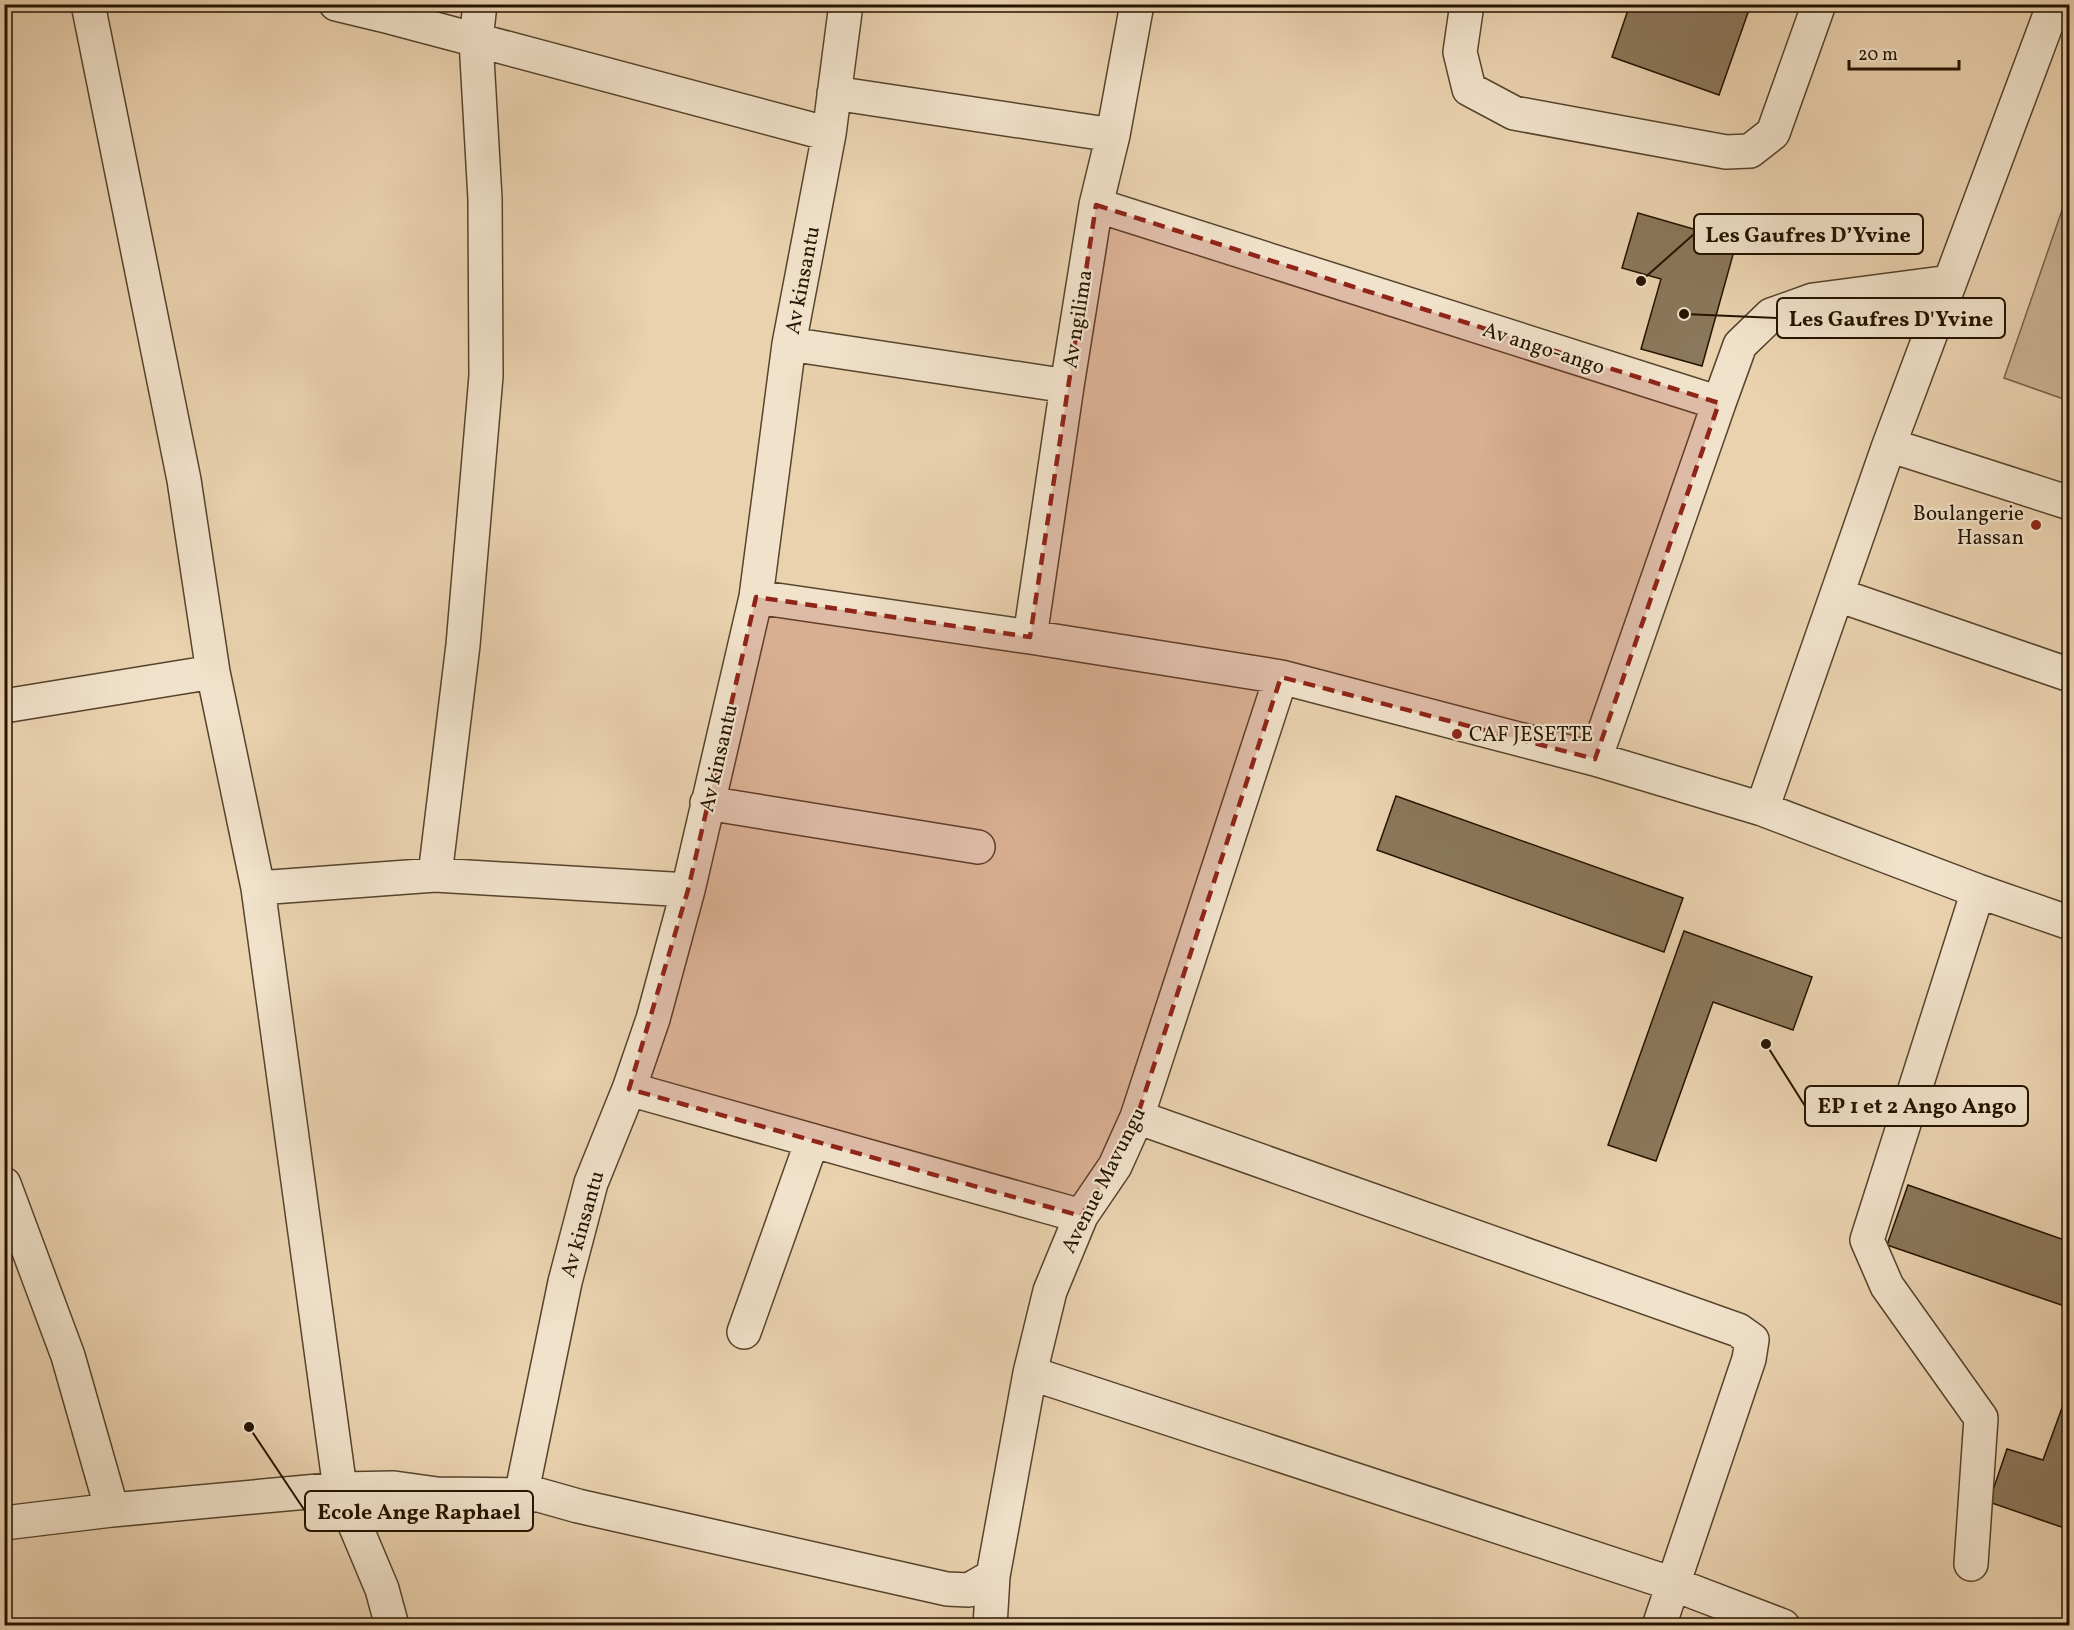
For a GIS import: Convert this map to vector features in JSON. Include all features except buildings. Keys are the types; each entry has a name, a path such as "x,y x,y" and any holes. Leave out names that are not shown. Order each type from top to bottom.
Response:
{"street":[{"path":"88,4 184,480 213,672 258,888 340,1489 382,1589 392,1626"},
{"path":"336,4 829,134"},
{"path":"435,875 464,634 486,376 485,199 476,40 480,4"},
{"name":"Av kinsantu","path":"521,1496 565,1282 585,1205 591,1183 629,1089 653,1019 688,890 756,597 789,344 829,134 846,4"},
{"name":"Av ngilima","path":"1030,637 1096,205 1113,135 1137,4"},
{"path":"1467,4 1460,52 1469,89 1514,113 1726,152 1750,151 1773,133 1819,4"},
{"path":"1762,809 1889,445 2054,4"},
{"path":"834,93 1113,135"},
{"name":"Av ango-ango","path":"1096,205 1719,404"},
{"path":"1595,759 1740,345 1771,315 1813,300 1950,282"},
{"path":"789,344 1067,386"},
{"path":"1889,445 2070,503"},
{"path":"1838,595 2070,675"},
{"path":"756,597 1281,677 1595,759 1762,809 1978,891 2070,923"},
{"path":"4,706 213,672"},
{"name":"Avenue Mavungu","path":"990,1626 993,1576 1030,1373 1050,1291 1081,1216 1115,1166 1137,1117 1281,677"},
{"path":"707,803 978,847"},
{"path":"258,888 435,875 688,890"},
{"path":"1971,1564 1981,1418 1887,1286 1868,1240 1978,891"},
{"path":"629,1089 1081,1216"},
{"path":"1137,1117 1738,1330 1752,1340 1749,1359 1659,1626"},
{"path":"744,1332 812,1141"},
{"path":"4,1184 13,1229 68,1356 112,1510"},
{"path":"1030,1373 1673,1584 1783,1626"},
{"path":"4,1523 112,1510 340,1489 394,1488 437,1494 539,1495 578,1506 947,1589 969,1590 993,1576"}],"highlighted area":[{"path":"1096,205 1719,403 1595,759 1281,677 1137,1117 1115,1166 1081,1216 629,1089 688,890 756,597 1030,637"}],"shaded area":[{"path":"2069,190 2069,401 2004,378"}],"place":[{"name":"Les Gaufres D’Yvine","path":"1641,281"},
{"name":"Les Gaufres D'Yvine","path":"1684,314"},
{"name":"Boulangerie Hassan","path":"2036,525"},
{"name":"CAF JESETTE","path":"1457,734"},
{"name":"EP 1 et 2 Ango Ango","path":"1766,1044"},
{"name":"Ecole Ange Raphael","path":"249,1427"}]}
